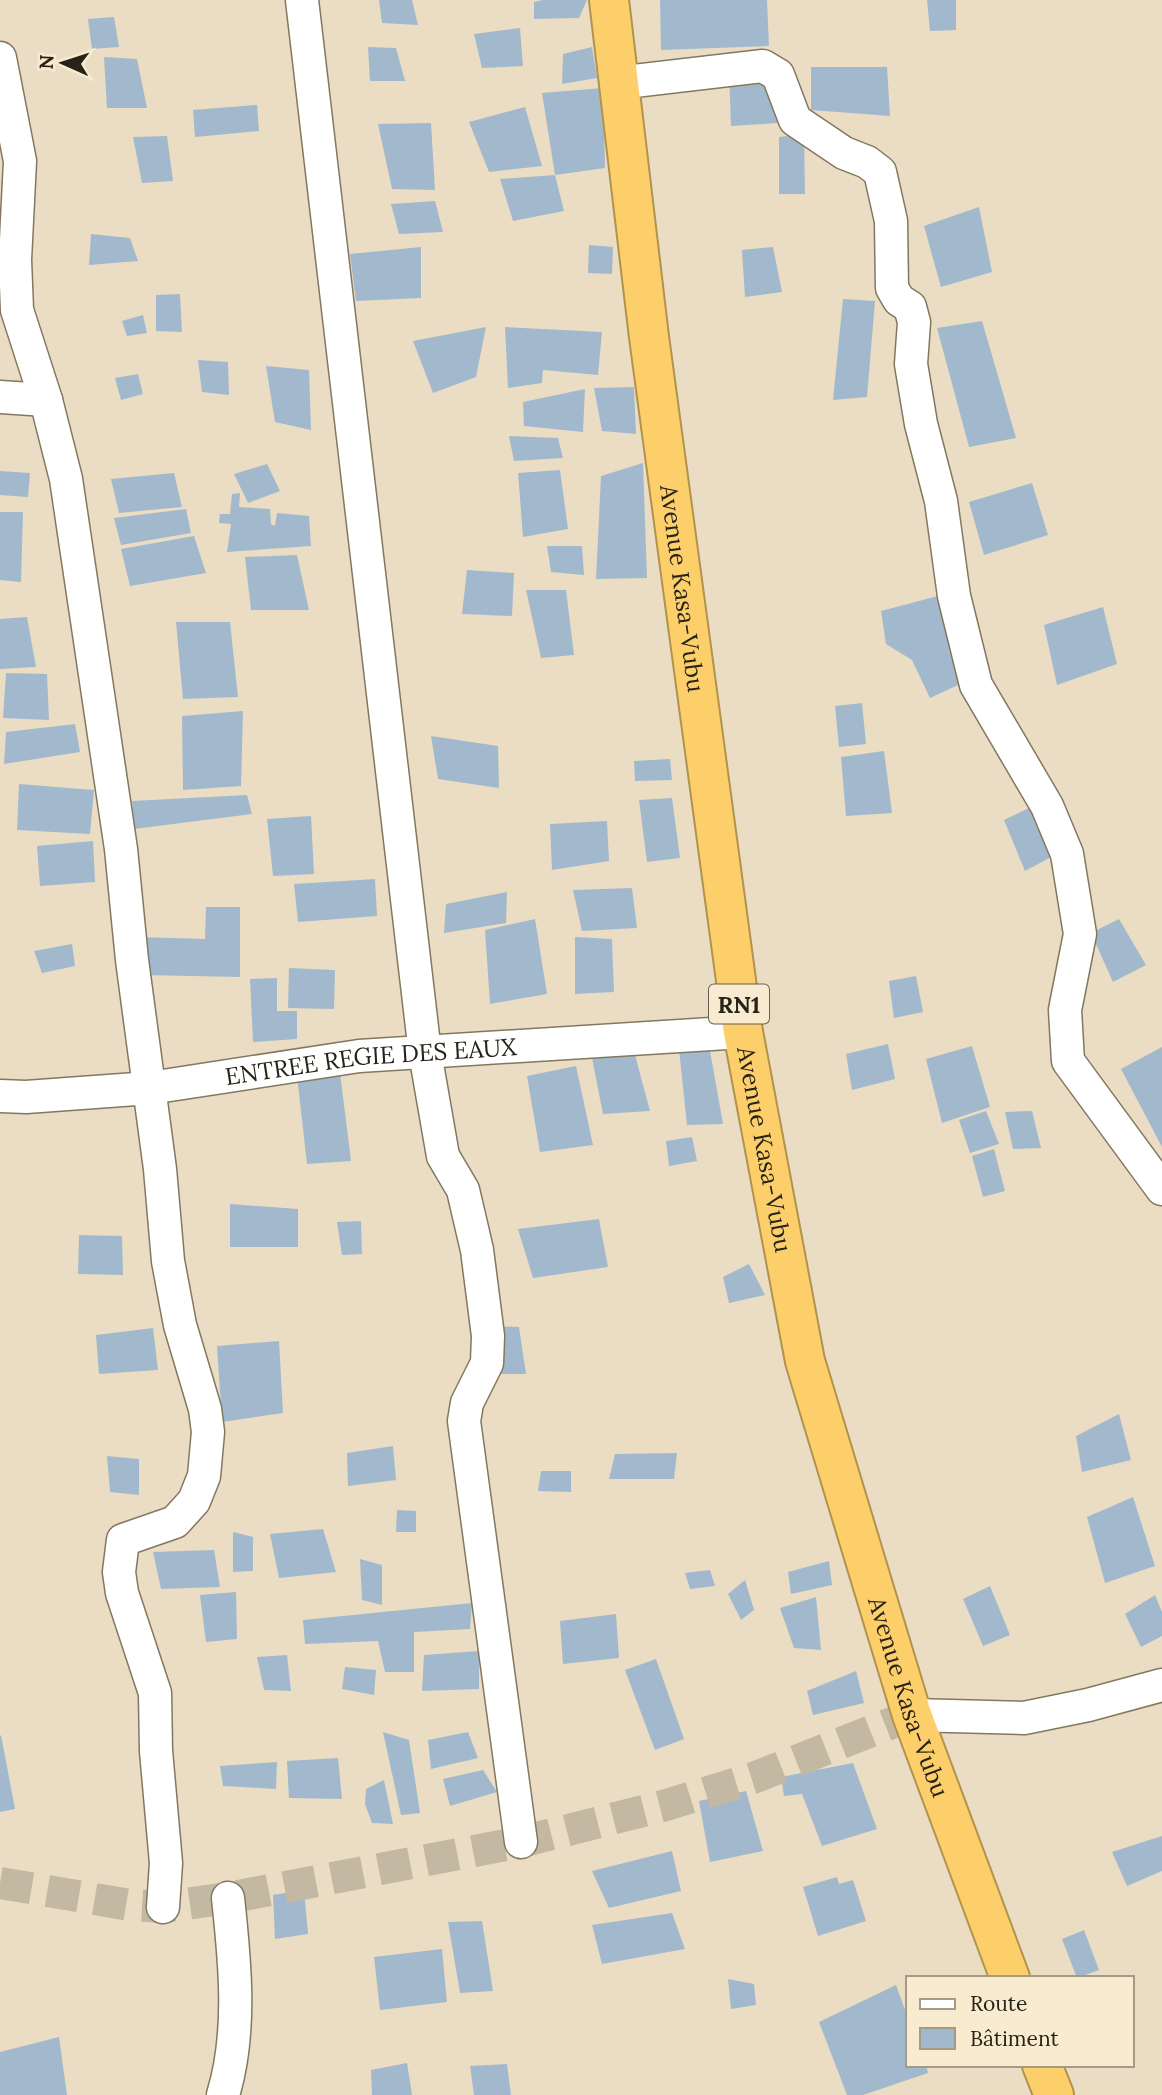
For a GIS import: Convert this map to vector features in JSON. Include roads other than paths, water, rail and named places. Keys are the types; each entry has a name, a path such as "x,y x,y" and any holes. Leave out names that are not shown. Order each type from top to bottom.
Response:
{"highway":[{"name":"Avenue Kasa-Vubu","path":"609,0 617,83 743,1032 805,1361 912,1716 1009,1976"},
{"path":"1043,2067 1054,2095"}],"street":[{"path":"302,0 425,1053 443,1156 463,1190 477,1250 484,1301 488,1336 487,1363 467,1403 464,1421 521,1842"},
{"path":"0,58 20,161 15,260 17,310 46,400 66,479 121,849 168,1261 180,1325 205,1409 208,1432 204,1476 194,1502 175,1522 123,1540 121,1545 119,1572 122,1593 155,1693 156,1751 166,1863 163,1907"},
{"path":"617,83 763,66 778,75 795,120 844,153 867,162 880,172 891,221 892,288 899,300 910,307 914,323 911,364 921,424 941,501 954,596 976,685 1047,806 1067,854 1080,934 1065,1010 1068,1061 1162,1189"},
{"path":"0,397 46,400"},
{"name":"ENTREE REGIE DES EAUX","path":"0,1096 26,1097 150,1088 359,1056 743,1032"},
{"path":"912,1716 1024,1718 1088,1705 1162,1685"},
{"path":"223,2095 232,2066 233,2034 234,1955 228,1898"}],"tunnel":[{"path":"0,1883 130,1905 163,1907 228,1898 521,1842 663,1806 753,1778 912,1715"}]}
